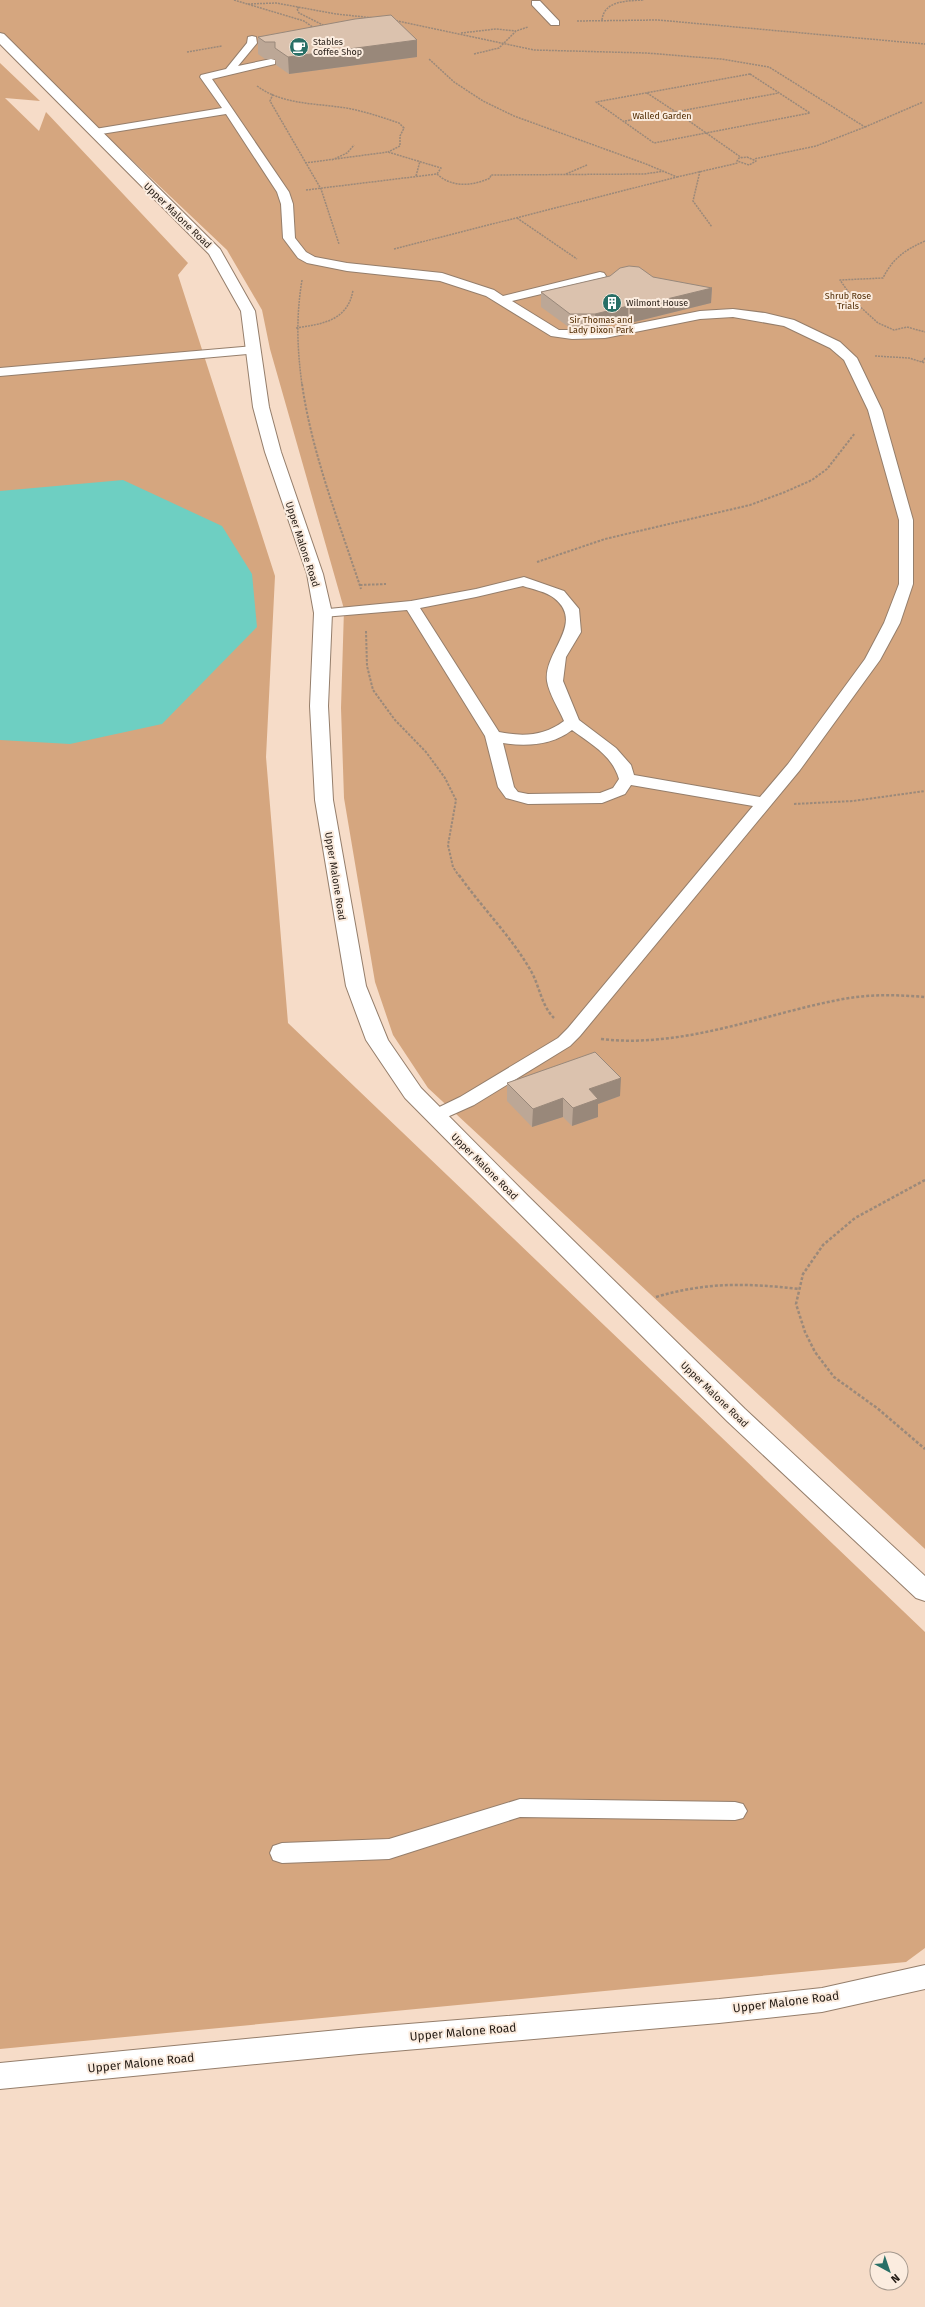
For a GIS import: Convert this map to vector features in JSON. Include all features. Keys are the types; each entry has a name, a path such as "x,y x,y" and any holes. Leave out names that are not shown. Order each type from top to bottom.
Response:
{"main road":[{"name":"Upper Malone Road","path":"0,37 215,252 248,311 261,407 273,452 315,574 323,613 319,706 324,800 356,986 377,1040 413,1093 736,1415 925,1591"},
{"name":"Upper Malone Road","path":"0,2076 359,2041 719,2011 822,2000 925,1977"}],"lane":[{"path":"536,3 555,23"},
{"path":"235,69 232,66 252,43 252,39"},
{"path":"271,62 205,77 229,110 283,192 287,204 289,238 302,255 311,260 347,267 442,277 469,285 501,300 556,332 572,335 623,331 700,315 733,314 765,317 789,323 835,345 850,358 876,410 906,520 906,584 892,623 872,660 794,767 574,1032 564,1042 467,1101 436,1116"},
{"path":"95,132 229,110"},
{"path":"501,300 600,276"},
{"path":"0,372 254,350"},
{"path":"323,613 412,604 476,593 524,581 559,594 572,609 572,632 558,657 555,681 572,722 610,751 623,765 627,779 619,791 602,798 528,799 512,795 506,787 493,736 412,604"},
{"path":"493,736 513,741 541,739 562,732 572,722"},
{"path":"627,779 765,803"},
{"path":"282,1853 388,1849 520,1808 735,1811"}],"path":[{"path":"234,0 304,21 316,30 312,32"},
{"path":"602,20 604,11 610,6 644,0"},
{"path":"248,4 276,3 336,14 375,18"},
{"path":"299,7 297,9 299,13 316,20 329,30"},
{"path":"388,19 534,50 646,53 721,59 758,64 769,67 865,127"},
{"path":"617,19 665,21 925,44"},
{"path":"459,33 496,29 516,31"},
{"path":"429,59 454,82 491,105 519,118 645,162 677,177"},
{"path":"235,69 260,88 273,94 304,104 354,110 399,123 404,128 400,136 400,146 388,152 305,163"},
{"path":"750,74 810,113 654,143 596,102 647,93 750,74"},
{"path":"647,93 682,116"},
{"path":"624,122 780,93"},
{"path":"273,94 270,101 321,189 347,267 346,274 353,286 353,301 345,312 329,321 296,328"},
{"path":"689,121 742,158 754,159 816,146 923,102"},
{"path":"329,161 347,153 354,145"},
{"path":"388,152 441,168 437,174"},
{"path":"738,163 738,159 742,158"},
{"path":"347,267 388,251 700,171 738,163 752,164 756,161 754,159"},
{"path":"416,176 420,161"},
{"path":"564,175 587,166"},
{"path":"321,189 437,174 446,181 466,184 484,181 490,178 490,175 650,174 666,171"},
{"path":"700,171 693,201 712,227"},
{"path":"516,218 600,276"},
{"path":"925,241 905,250 890,263 883,278 840,280 846,291 860,309 873,319 895,330 907,327 925,332"},
{"path":"311,260 301,282 296,328 298,366 314,432 368,609 366,628 367,666 374,690 395,720 426,752 445,778 456,800 448,845 453,867 479,903 509,937 532,973 546,1010 560,1024 574,1032 597,1039 627,1042 730,1027 791,1010 853,997 906,995 925,997"},
{"path":"850,358 894,356 925,363"},
{"path":"922,362 925,358"},
{"path":"533,563 605,539 699,518 750,504 785,492 812,480 828,469 855,433 879,421"},
{"path":"360,585 390,584"},
{"path":"765,803 794,804 853,801 925,791"},
{"path":"925,1180 855,1218 823,1245 803,1274 796,1304 805,1332 815,1352 834,1377 877,1408 925,1449"},
{"path":"626,1306 686,1287 719,1283 757,1284 799,1289"}],"green space":[{"name":"Sir Thomas and Lady Dixon Park","path":"0,0 925,0 925,1549 428,1088 393,1035 375,982 344,798 341,708 344,609 270,349 262,310 227,250 0,35"},
{"path":"0,63 40,101 5,98 39,131 46,112 188,263 178,275 275,576 266,757 288,1023 925,1632 925,1948 906,1962 0,2049"}],"water":[{"path":"123,480 222,526 252,574 257,627 162,724 70,744 0,740 0,491"}],"building":[{"path":"391,15 417,40 288,57 275,48 275,42 265,42 258,37 355,19"},
{"path":"629,266 639,267 653,277 712,288 630,308 628,306 595,314 570,314 541,292 610,276 620,268"},
{"path":"595,1052 621,1078 589,1089 598,1099 573,1108 563,1098 533,1109 507,1083"}],"place":[{"name":"Stables Coffee Shop","path":"299,47"},
{"name":"Wilmont House","path":"612,303"}],"park label":[{"name":"Walled Garden","path":"662,116"},
{"name":"Shrub Rose Trials","path":"848,302"}]}
